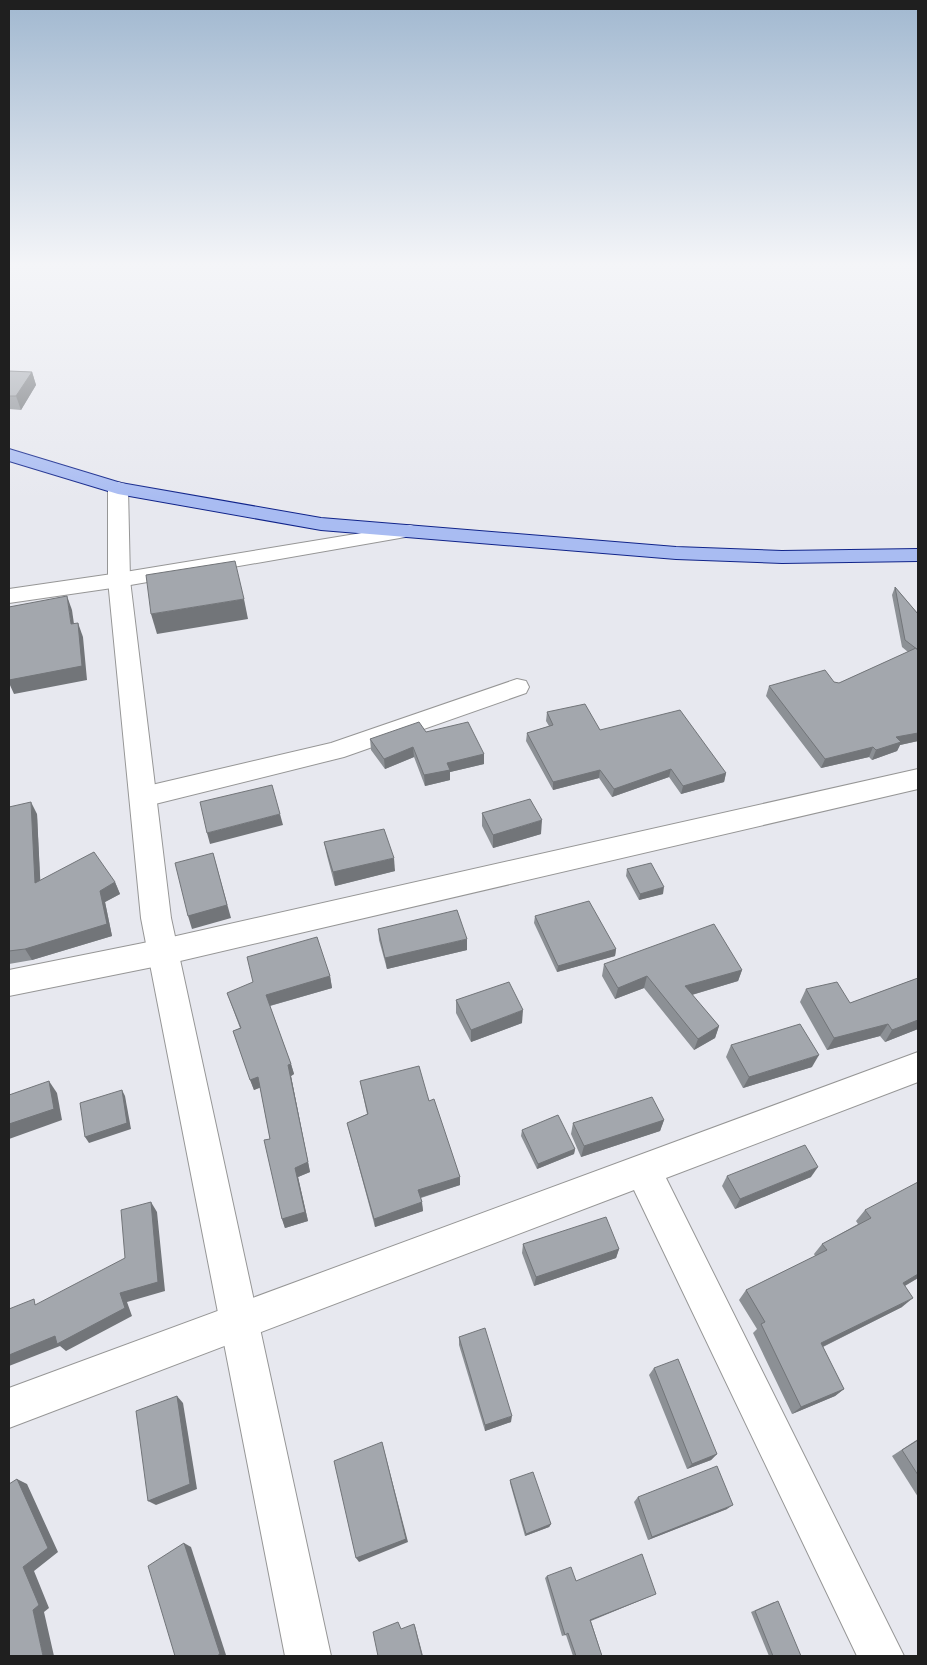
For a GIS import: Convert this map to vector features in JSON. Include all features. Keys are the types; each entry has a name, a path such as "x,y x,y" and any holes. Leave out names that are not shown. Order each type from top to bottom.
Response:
{"main road":[{"path":"9,455 118,488 321,524 676,554 782,557 918,555"}],"street":[{"path":"118,488 118,580 156,918 308,1656"},
{"path":"9,596 118,580 410,531"},
{"path":"142,797 335,751 517,686"},
{"path":"9,983 163,952 918,779"},
{"path":"9,1408 918,1068"},
{"path":"643,1170 881,1656"}],"building":[{"path":"9,371 32,372 16,396 9,396"},
{"path":"235,561 244,599 151,614 146,575"},
{"path":"895,587 918,614 918,650 905,640"},
{"path":"67,596 71,624 78,623 82,666 9,680 9,607"},
{"path":"916,648 918,651 918,733 896,737 901,742 876,750 873,747 825,759 769,686 825,670 834,682 839,683"},
{"path":"585,704 600,730 680,710 726,773 683,786 671,769 614,789 600,770 553,782 527,733 553,725 547,712"},
{"path":"419,722 426,732 468,722 484,754 447,763 450,770 424,775 413,747 384,759 370,739"},
{"path":"272,785 280,814 207,833 200,802"},
{"path":"530,799 542,820 493,835 482,813"},
{"path":"31,802 35,883 94,852 115,882 100,891 107,924 25,949 9,951 9,807"},
{"path":"384,829 394,858 333,872 324,842"},
{"path":"213,853 227,905 188,916 175,863"},
{"path":"651,863 664,887 640,894 627,869"},
{"path":"589,901 616,949 558,966 535,916"},
{"path":"457,910 467,939 385,958 378,929"},
{"path":"714,924 742,970 685,986 719,1026 698,1039 647,976 618,988 604,964"},
{"path":"317,937 330,976 266,995 291,1064 288,1065 308,1162 295,1168 305,1212 282,1219 264,1140 270,1139 258,1077 250,1080 233,1031 241,1028 227,993 253,982 247,957"},
{"path":"918,978 918,1020 892,1030 888,1024 834,1038 806,989 837,982 850,1003"},
{"path":"509,982 523,1010 471,1030 456,1000"},
{"path":"800,1024 819,1055 749,1077 731,1045"},
{"path":"419,1066 429,1101 434,1099 460,1177 418,1190 422,1202 374,1219 347,1123 368,1114 360,1081"},
{"path":"49,1081 54,1109 9,1124 9,1095"},
{"path":"122,1090 127,1123 85,1137 80,1103"},
{"path":"652,1097 664,1120 584,1146 573,1123"},
{"path":"558,1115 575,1149 538,1164 522,1130"},
{"path":"805,1145 818,1167 740,1199 727,1176"},
{"path":"918,1182 918,1274 903,1283 913,1298 821,1343 844,1389 801,1407 761,1324 765,1322 746,1290 827,1250 822,1244 871,1218 865,1210"},
{"path":"151,1202 158,1282 120,1293 125,1308 57,1344 55,1336 9,1355 9,1309 34,1299 35,1305 125,1258 121,1210"},
{"path":"606,1217 619,1249 536,1277 523,1244"},
{"path":"485,1328 512,1416 485,1425 459,1337"},
{"path":"678,1359 717,1454 692,1464 654,1368"},
{"path":"177,1396 190,1484 148,1501 136,1411"},
{"path":"918,1440 918,1475 902,1450"},
{"path":"382,1442 406,1539 356,1558 334,1461"},
{"path":"717,1466 733,1505 652,1537 638,1497"},
{"path":"533,1472 551,1524 526,1534 510,1480"},
{"path":"17,1479 48,1548 23,1567 39,1605 33,1610 43,1656 9,1656 9,1484"},
{"path":"184,1543 220,1654 217,1656 175,1656 148,1566"},
{"path":"642,1554 656,1594 590,1620 602,1656 576,1656 568,1633 565,1635 547,1576 571,1567 576,1581"},
{"path":"778,1601 801,1656 773,1656 755,1611"},
{"path":"398,1622 401,1629 414,1624 422,1656 378,1656 373,1632"}]}
